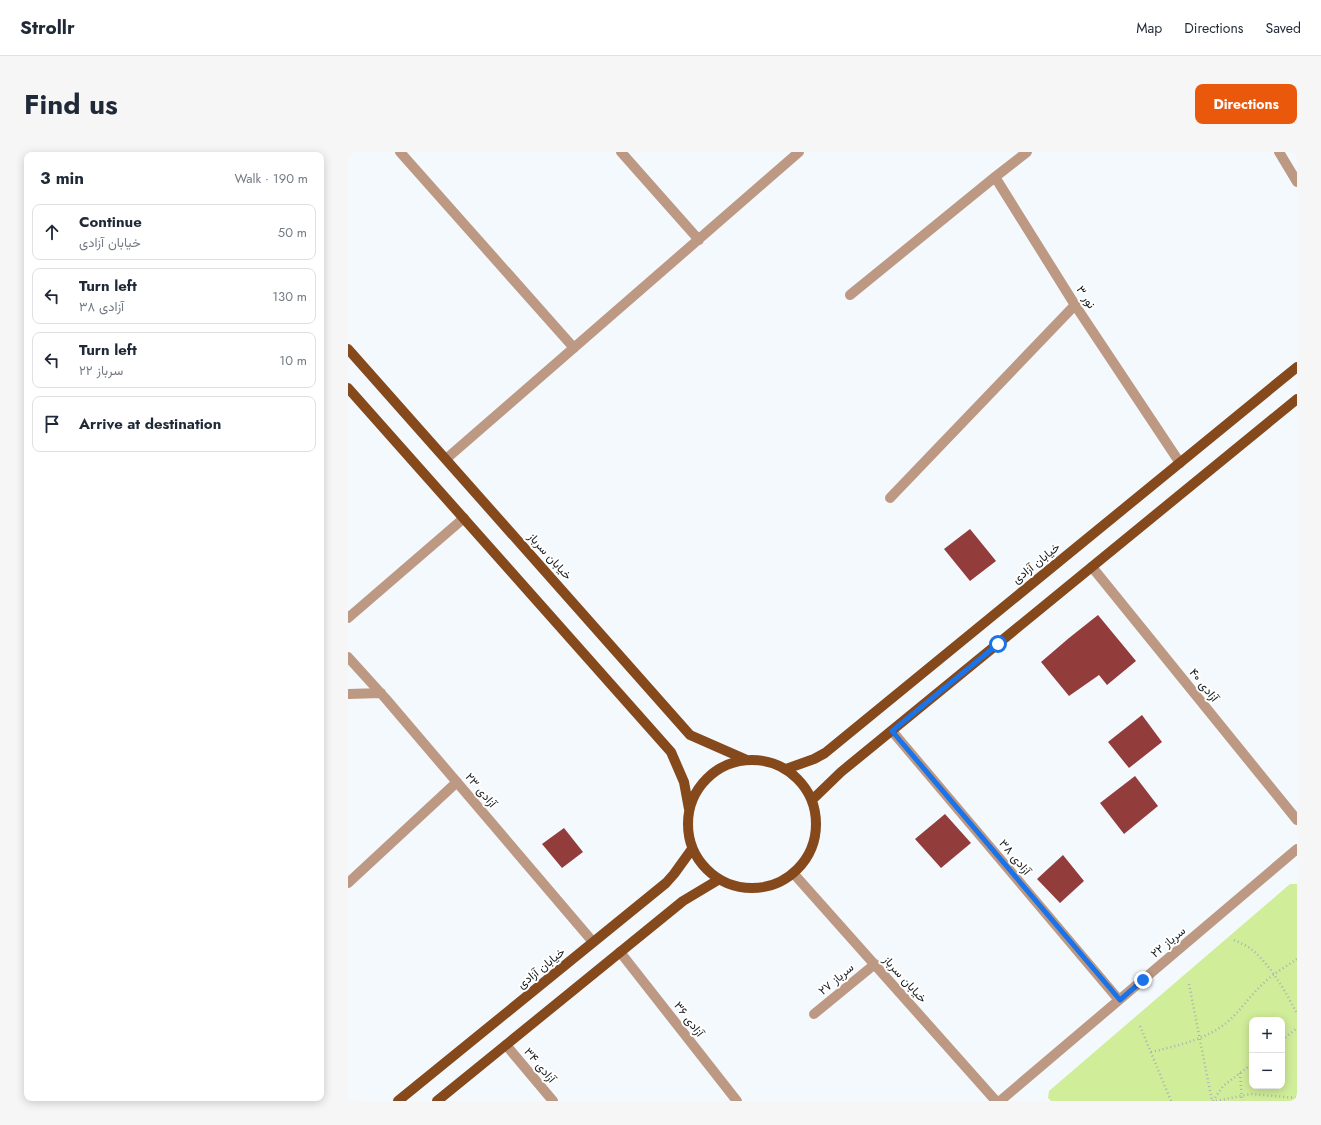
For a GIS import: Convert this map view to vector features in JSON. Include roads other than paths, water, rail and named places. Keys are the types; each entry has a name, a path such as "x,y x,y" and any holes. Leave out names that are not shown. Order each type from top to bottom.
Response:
{"main road":[{"name":"خیابان سرباز","path":"348,349 690,735 747,760"},
{"name":"خیابان آزادی","path":"786,769 814,759 825,753 1297,367"},
{"path":"348,388 671,752 684,782 689,810 687,830 692,849 703,866 718,880 737,887 757,889 777,884 794,874 808,858 815,840 817,819 812,800 802,782 786,769 767,761 747,760 727,765 710,775 697,791 689,810"},
{"path":"812,800 840,772 1297,399"},
{"name":"خیابان آزادی","path":"398,1101 666,883 692,849"},
{"path":"437,1101 683,901 718,880"}],"street":[{"path":"400,152 574,348"},
{"path":"621,152 699,240"},
{"path":"446,459 800,152"},
{"path":"850,295 1027,152"},
{"path":"1279,152 1297,182"},
{"name":"نور ۳","path":"995,177 1075,305 1180,463"},
{"path":"890,498 1075,305"},
{"path":"348,618 464,518"},
{"name":"آزادی ۴۰","path":"1092,567 1297,820"},
{"name":"آزادی ۲۳","path":"348,657 381,693 593,942"},
{"path":"348,694 381,693"},
{"name":"آزادی ۳۸","path":"892,731 1120,1000"},
{"path":"348,883 457,782"},
{"name":"سرباز ۲۲","path":"1000,1101 1297,849"},
{"name":"خیابان سرباز","path":"794,874 996,1101"},
{"name":"آزادی ۳۶","path":"620,952 737,1101"},
{"name":"سرباز ۲۷","path":"814,1014 875,964"},
{"name":"آزادی ۳۴","path":"506,1045 553,1101"}]}
